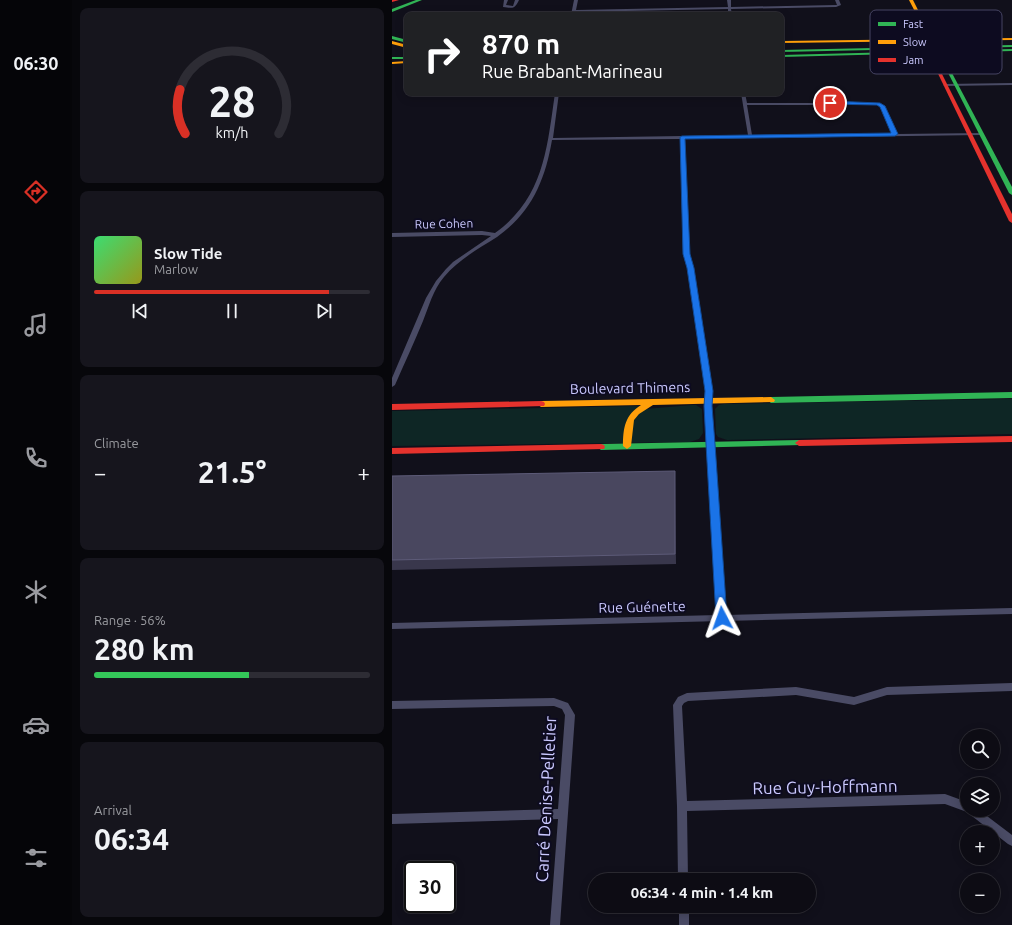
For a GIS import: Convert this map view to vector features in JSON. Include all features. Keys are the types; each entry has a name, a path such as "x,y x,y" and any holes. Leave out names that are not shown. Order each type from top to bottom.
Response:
{"main road":[{"path":"392,7 397,0"},
{"path":"392,7 411,0"},
{"path":"392,7 420,0"},
{"path":"903,0 909,10"},
{"path":"911,0 915,10"},
{"path":"392,37 404,41"},
{"path":"1002,39 1012,39"},
{"path":"784,42 870,40"},
{"path":"784,48 870,42"},
{"path":"392,43 404,46"},
{"path":"1002,45 1012,45"},
{"path":"1002,45 1012,45"},
{"path":"802,47 870,46"},
{"path":"784,51 870,49"},
{"path":"1002,50 1012,50"},
{"path":"784,51 859,54"},
{"path":"392,55 404,54"},
{"path":"784,56 870,54"},
{"path":"392,58 404,58"},
{"path":"392,63 404,62"},
{"path":"940,74 1012,221"},
{"path":"950,74 1012,193"},
{"name":"Boulevard Thimens","path":"392,407 1012,395"},
{"path":"627,446 631,415 634,411 654,402"},
{"path":"392,450 1012,439"}],"street":[{"path":"506,0 504,6 506,7 514,7 517,0"},
{"path":"574,12 576,0"},
{"path":"730,0 730,12"},
{"path":"605,12 836,6 839,5 837,0"},
{"path":"945,85 1012,84"},
{"path":"392,385 431,294 439,279 458,261 496,235 516,219 532,200 542,175 550,139 557,96"},
{"path":"744,96 750,136"},
{"path":"745,104 878,104 882,106 895,134"},
{"path":"550,139 980,134"},
{"path":"682,137 686,254 695,295 709,391 710,444 722,618"},
{"name":"Rue Cohen","path":"392,235 478,233 496,235"},
{"name":"Rue Guénette","path":"392,626 1012,611"},
{"path":"683,873 682,806 677,705 681,700 687,697 796,691 854,701 887,691 1012,687"},
{"name":"Carré Denise-Pelletier","path":"392,705 554,702 565,706 570,715 555,925"},
{"name":"Rue Guy-Hoffmann","path":"682,806 946,799 960,804"},
{"path":"392,819 562,814"},
{"path":"980,817 1012,841"},
{"path":"684,913 684,925"}],"green space":[{"path":"1012,399 1012,434 727,440 718,437 716,434 715,409 719,405 724,404"},
{"path":"696,405 702,409 703,433 699,439 690,442 392,446 392,411 637,406 645,409"}],"building":[{"path":"675,471 675,554 392,560 392,476"}],"traffic: fast":[{"path":"392,11 420,0"},
{"path":"392,37 404,41"},
{"path":"1002,46 1012,46"},
{"path":"784,51 870,49"},
{"path":"1002,50 1012,50"},
{"path":"784,56 870,54"},
{"path":"392,58 404,58"},
{"path":"950,74 1012,193"},
{"path":"771,400 1012,395"},
{"path":"601,447 799,443"}],"traffic: slow":[{"path":"911,0 916,10"},
{"path":"1002,39 1012,39"},
{"path":"784,42 870,41"},
{"path":"392,42 404,46"},
{"path":"392,63 404,62"},
{"path":"541,404 771,400"},
{"path":"627,446 630,420 636,412 649,404"}],"traffic: jam":[{"path":"392,1 397,0"},
{"path":"940,74 1012,221"},
{"path":"392,407 541,404"},
{"path":"799,443 1012,439"},
{"path":"392,451 601,447"}],"route":[{"path":"722,618 710,444 708,406 709,391 690,268 686,254 682,137 895,134 882,106 878,104 830,103"}]}
